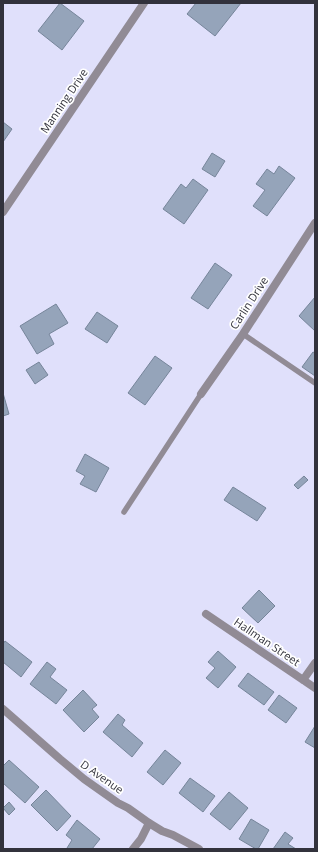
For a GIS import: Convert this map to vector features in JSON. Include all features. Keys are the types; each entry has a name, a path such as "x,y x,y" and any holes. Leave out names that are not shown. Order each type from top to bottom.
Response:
{"street":[{"name":"Manning Drive","path":"3,212 144,3"},
{"name":"Carlin Drive","path":"201,394 243,334 315,223"},
{"name":"Hallman Street","path":"206,614 315,688"},
{"path":"303,680 315,663"},
{"name":"D Avenue","path":"3,709 84,779 162,831 173,835 199,849"},
{"path":"133,849 149,823"}],"lane":[{"path":"243,334 315,384"},
{"path":"124,512 201,394"}],"building":[{"path":"60,3 84,21 62,50 38,31"},
{"path":"196,3 241,3 215,36 187,14"},
{"path":"3,122 12,129 3,142"},
{"path":"212,153 225,161 215,177 202,169"},
{"path":"279,166 295,178 267,216 253,206 265,190 256,184 267,169 274,174"},
{"path":"193,179 208,190 184,224 163,209 181,184 186,188"},
{"path":"215,263 232,275 208,309 191,298"},
{"path":"315,297 315,331 299,316"},
{"path":"56,304 68,323 49,334 54,344 37,354 20,326"},
{"path":"97,312 118,326 107,343 85,329"},
{"path":"313,352 315,353 315,376 302,367"},
{"path":"155,356 172,368 145,405 128,393"},
{"path":"39,362 48,375 35,384 26,370"},
{"path":"3,393 9,414 3,416"},
{"path":"85,454 109,468 96,492 80,484 85,476 76,471"},
{"path":"304,476 308,480 298,489 294,485"},
{"path":"233,487 266,508 257,521 224,500"},
{"path":"259,590 275,606 258,623 242,608"},
{"path":"5,641 32,662 21,677 3,662 3,644"},
{"path":"218,651 236,667 218,688 206,678 215,668 208,662"},
{"path":"47,662 56,669 50,677 67,690 56,704 30,684"},
{"path":"248,673 274,692 264,705 238,686"},
{"path":"83,690 97,705 92,709 99,717 84,732 63,710"},
{"path":"279,695 297,708 286,723 268,710"},
{"path":"118,714 125,720 122,725 143,743 132,757 103,732"},
{"path":"315,726 315,748 305,742"},
{"path":"165,750 181,763 163,785 147,772"},
{"path":"9,760 39,787 25,803 3,783 3,766"},
{"path":"190,778 215,796 203,812 179,793"},
{"path":"46,790 71,816 57,831 31,805"},
{"path":"229,792 248,808 230,830 210,814"},
{"path":"9,802 15,809 9,815 3,808"},
{"path":"251,819 269,830 258,849 239,839"},
{"path":"77,820 100,839 92,849 67,848 72,840 66,835"},
{"path":"285,832 293,838 288,844 296,849 273,849"}]}
